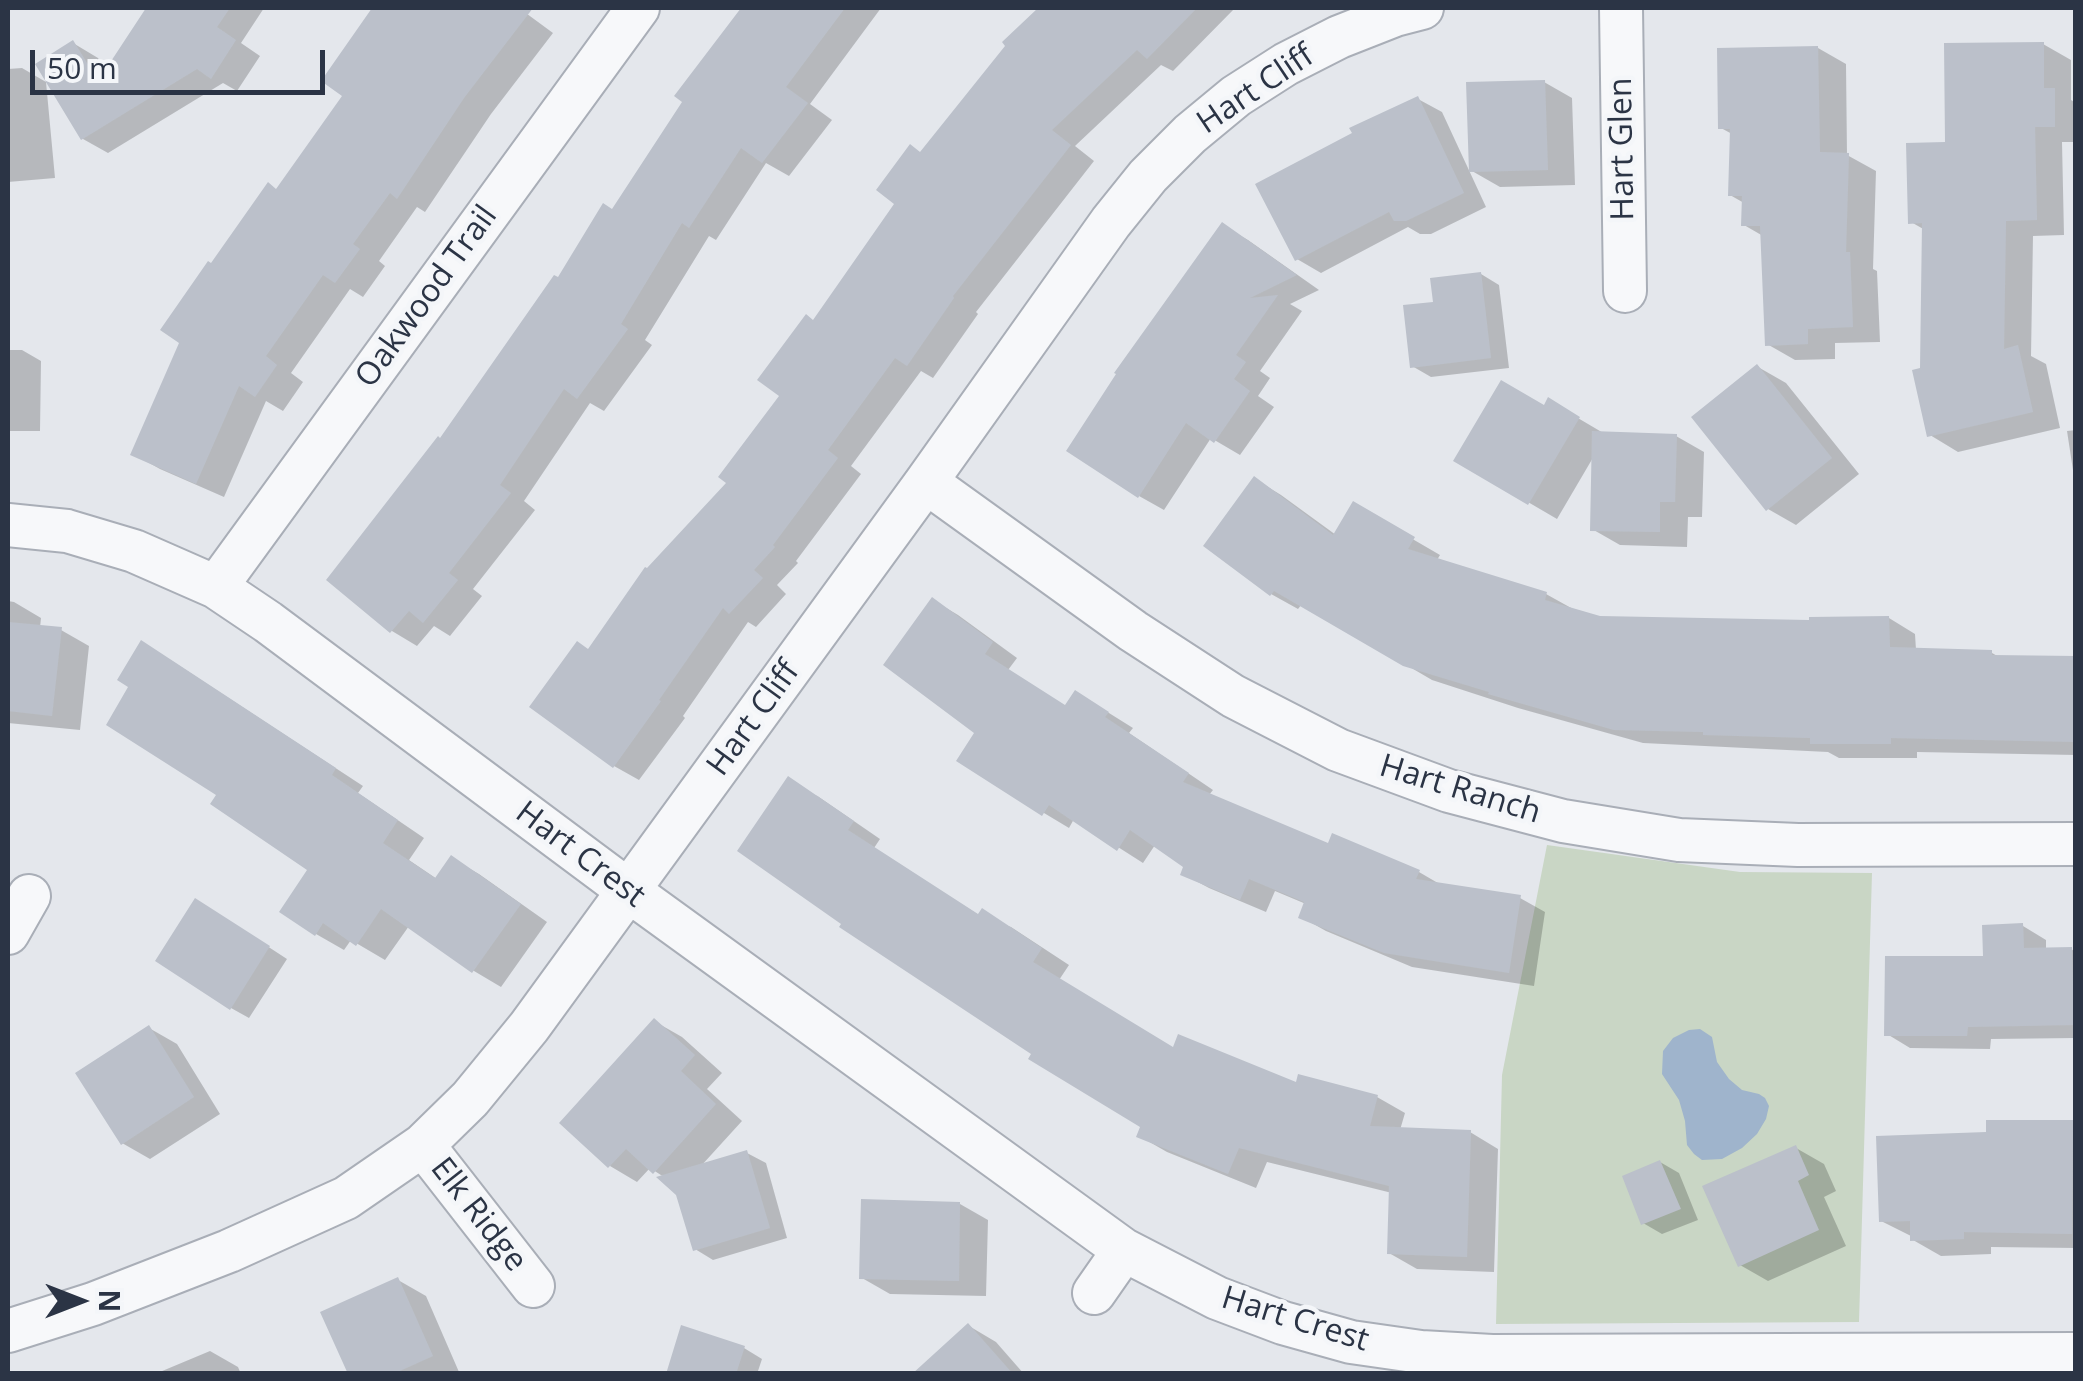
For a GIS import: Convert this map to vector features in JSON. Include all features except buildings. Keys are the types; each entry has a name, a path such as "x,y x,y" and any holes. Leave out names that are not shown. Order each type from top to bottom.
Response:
{"street":[{"name":"Oakwood Trail","path":"216,587 638,8"},
{"name":"Hart Cliff","path":"8,1329 93,1304 229,1252 346,1198 423,1145 470,1100 529,1027 1110,222 1148,176 1236,96 1286,64 1339,37 1422,8"},
{"name":"Hart Glen","path":"1621,8 1625,291"},
{"name":"Hart Ranch","path":"926,482 1133,632 1233,696 1338,750 1449,792 1563,821 1680,840 1798,846 2076,844"},
{"name":"Hart Crest","path":"8,524 67,530 134,551 216,587 1124,1250 1217,1298 1282,1323 1352,1342 1421,1352 1492,1356 2076,1354"},
{"path":"8,934 29,896"},
{"name":"Elk Ridge","path":"423,1145 533,1286"},
{"path":"1094,1293 1124,1250"}],"green space":[{"path":"1547,845 1740,872 1872,873 1859,1322 1496,1324 1502,1075"}],"water":[{"path":"1700,1029 1712,1037 1717,1062 1729,1079 1742,1090 1765,1098 1769,1106 1757,1134 1722,1159 1702,1160 1687,1145 1679,1100 1662,1074 1663,1051 1673,1038"}]}
